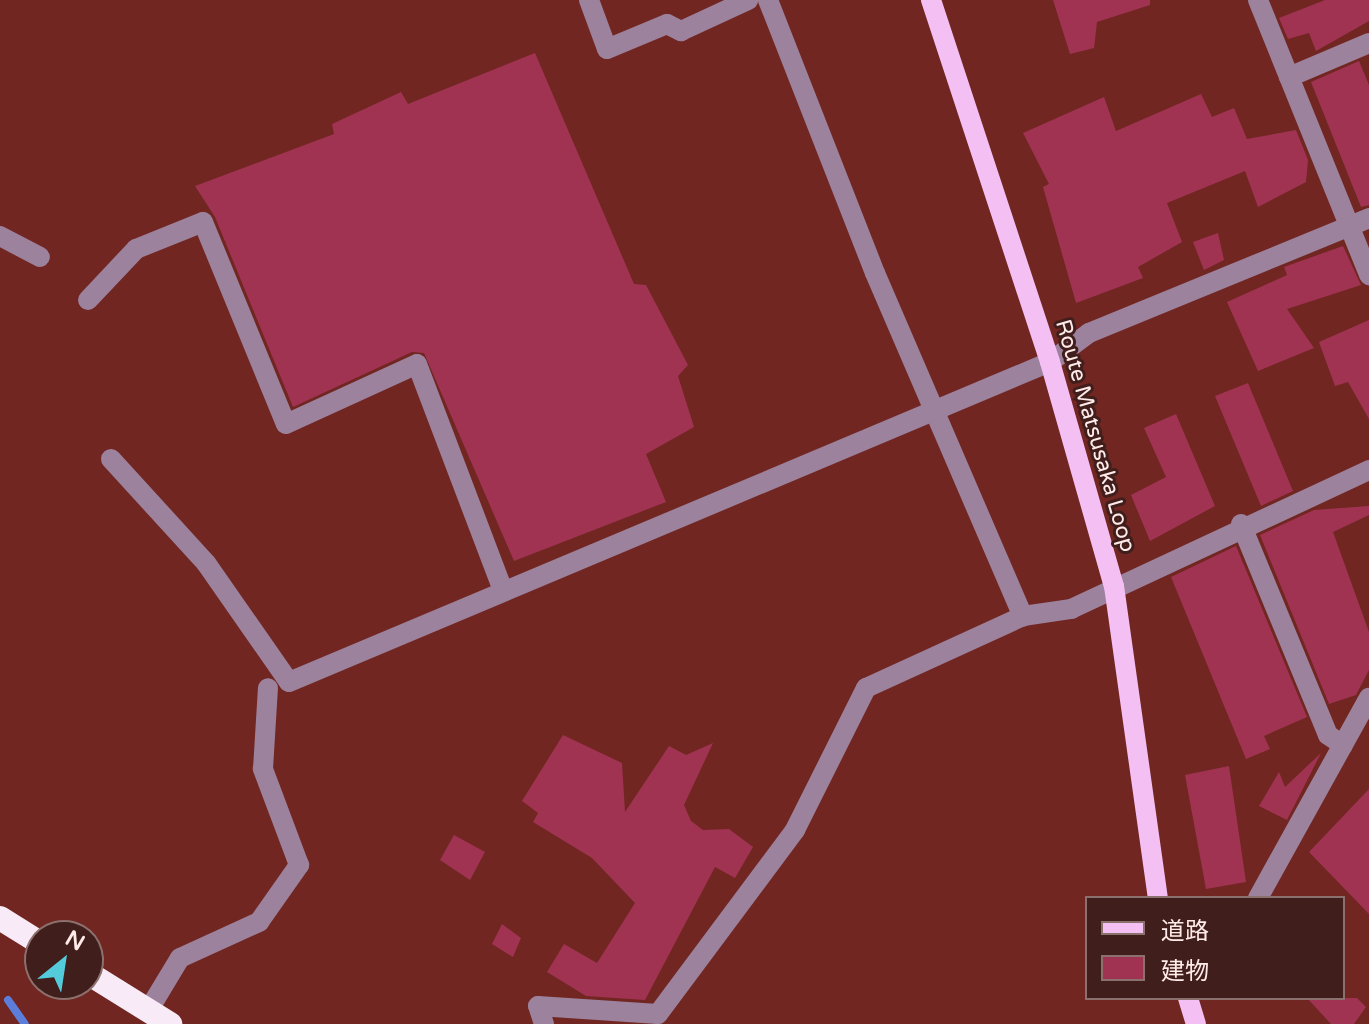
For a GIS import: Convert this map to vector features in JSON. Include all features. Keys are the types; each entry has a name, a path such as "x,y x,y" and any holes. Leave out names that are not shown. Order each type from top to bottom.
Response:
{"highway":[{"path":"0,918 24,933"},
{"path":"104,983 170,1024"}],"main road":[{"name":"Route Matsusaka Loop","path":"931,0 1050,362 1114,586 1158,896"}],"street":[{"path":"589,0 607,49 667,24 681,31 748,0"},
{"path":"768,0 1023,616"},
{"path":"1258,0 1369,275"},
{"path":"1289,77 1369,43"},
{"path":"111,459 206,563 289,682 1050,362 1089,333 1369,218"},
{"path":"88,300 136,249 203,222 286,424 417,364 503,590"},
{"path":"0,236 40,257"},
{"path":"544,1024 538,1006 658,1014 795,830 866,688 1023,616 1071,609 1241,524 1369,470"},
{"path":"1241,524 1328,735 1343,745"},
{"path":"148,1011 180,958 259,922 299,865 263,769 268,688"},
{"path":"1259,896 1369,698"}],"building":[{"path":"1053,0 1150,0 1150,5 1097,22 1094,48 1070,54"},
{"path":"1325,0 1369,0 1369,21 1316,51 1309,33 1288,39 1279,18"},
{"path":"535,53 634,284 646,285 688,365 678,376 694,427 646,454 666,502 514,561 424,353 412,352 293,407 215,217 195,186 334,134 332,124 401,92 408,104"},
{"path":"1359,61 1369,85 1369,205 1361,207 1311,82"},
{"path":"1201,94 1212,117 1234,108 1247,139 1296,130 1308,160 1306,182 1258,207 1245,171 1167,203 1182,242 1138,267 1143,278 1076,303 1043,187 1049,184 1023,133 1104,97 1116,131"},
{"path":"1218,233 1224,260 1204,270 1193,242"},
{"path":"1343,246 1361,285 1287,309 1314,348 1258,371 1227,302 1287,275 1284,267"},
{"path":"1369,320 1369,419 1348,382 1335,386 1319,342"},
{"path":"1248,383 1293,491 1261,506 1215,396"},
{"path":"1176,414 1215,506 1150,541 1131,495 1166,477 1144,428"},
{"path":"1369,506 1369,515 1333,532 1369,632 1369,670 1356,695 1329,704 1260,535 1314,510"},
{"path":"1236,546 1307,717 1264,736 1270,749 1246,759 1171,577"},
{"path":"563,735 622,763 625,812 669,746 686,755 713,743 684,805 691,821 703,830 729,829 753,847 735,878 715,867 645,1000 586,996 547,972 564,944 597,963 635,903 592,858 533,822 538,813 522,801"},
{"path":"1321,753 1287,820 1259,806 1279,772 1285,787"},
{"path":"1229,766 1246,882 1206,889 1185,775"},
{"path":"1369,789 1369,914 1309,852"},
{"path":"454,835 485,852 470,880 440,860"},
{"path":"502,924 521,938 513,957 492,944"},
{"path":"1357,998 1366,1007 1354,1024 1331,1024 1309,1000"}],"waterway":[{"path":"8,1000 25,1024"}]}
